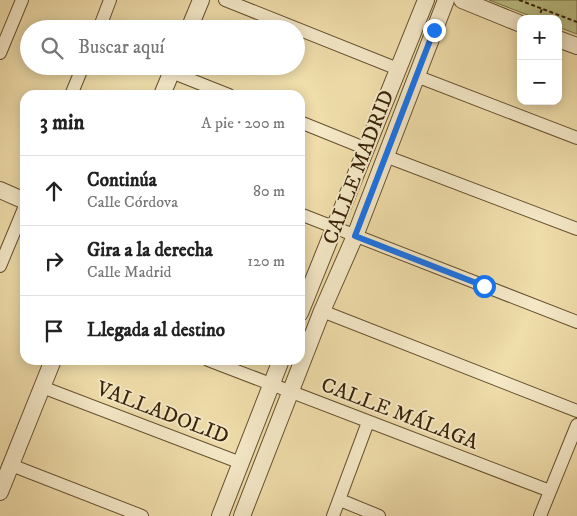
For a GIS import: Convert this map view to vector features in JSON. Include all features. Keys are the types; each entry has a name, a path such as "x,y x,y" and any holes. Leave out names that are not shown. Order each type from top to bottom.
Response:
{"street":[{"path":"0,53 22,0"},
{"path":"102,20 110,0"},
{"path":"193,20 201,0"},
{"path":"225,0 275,20"},
{"name":"CALLE MADRID","path":"305,298 335,228 426,0"},
{"name":"CALLE MADRID","path":"305,355 355,236 446,0"},
{"path":"462,0 517,22"},
{"path":"305,32 398,69"},
{"path":"562,40 577,46"},
{"path":"73,90 79,75"},
{"path":"164,90 170,75"},
{"path":"185,75 219,90"},
{"path":"416,76 577,138"},
{"path":"305,124 367,149"},
{"path":"385,156 577,229"},
{"path":"0,190 20,199"},
{"path":"305,216 577,322"},
{"path":"0,266 20,218"},
{"path":"322,311 577,411"},
{"path":"1,486 51,365"},
{"name":"CALLE MÁLAGA","path":"221,365 550,491"},
{"path":"220,516 280,365"},
{"name":"CALLE MADRID","path":"242,516 301,365"},
{"name":"VALLADOLID","path":"42,387 241,463"},
{"path":"333,516 368,422"},
{"path":"540,516 577,425"},
{"path":"11,465 125,513 142,516"},
{"path":"340,500 379,516"}],"path":[{"path":"519,0 577,22"},
{"path":"540,15 542,9"}],"green space":[{"path":"489,0 577,0 577,34 562,28 562,15 528,15"}],"route":[{"path":"434,30 355,236 484,286"}]}
